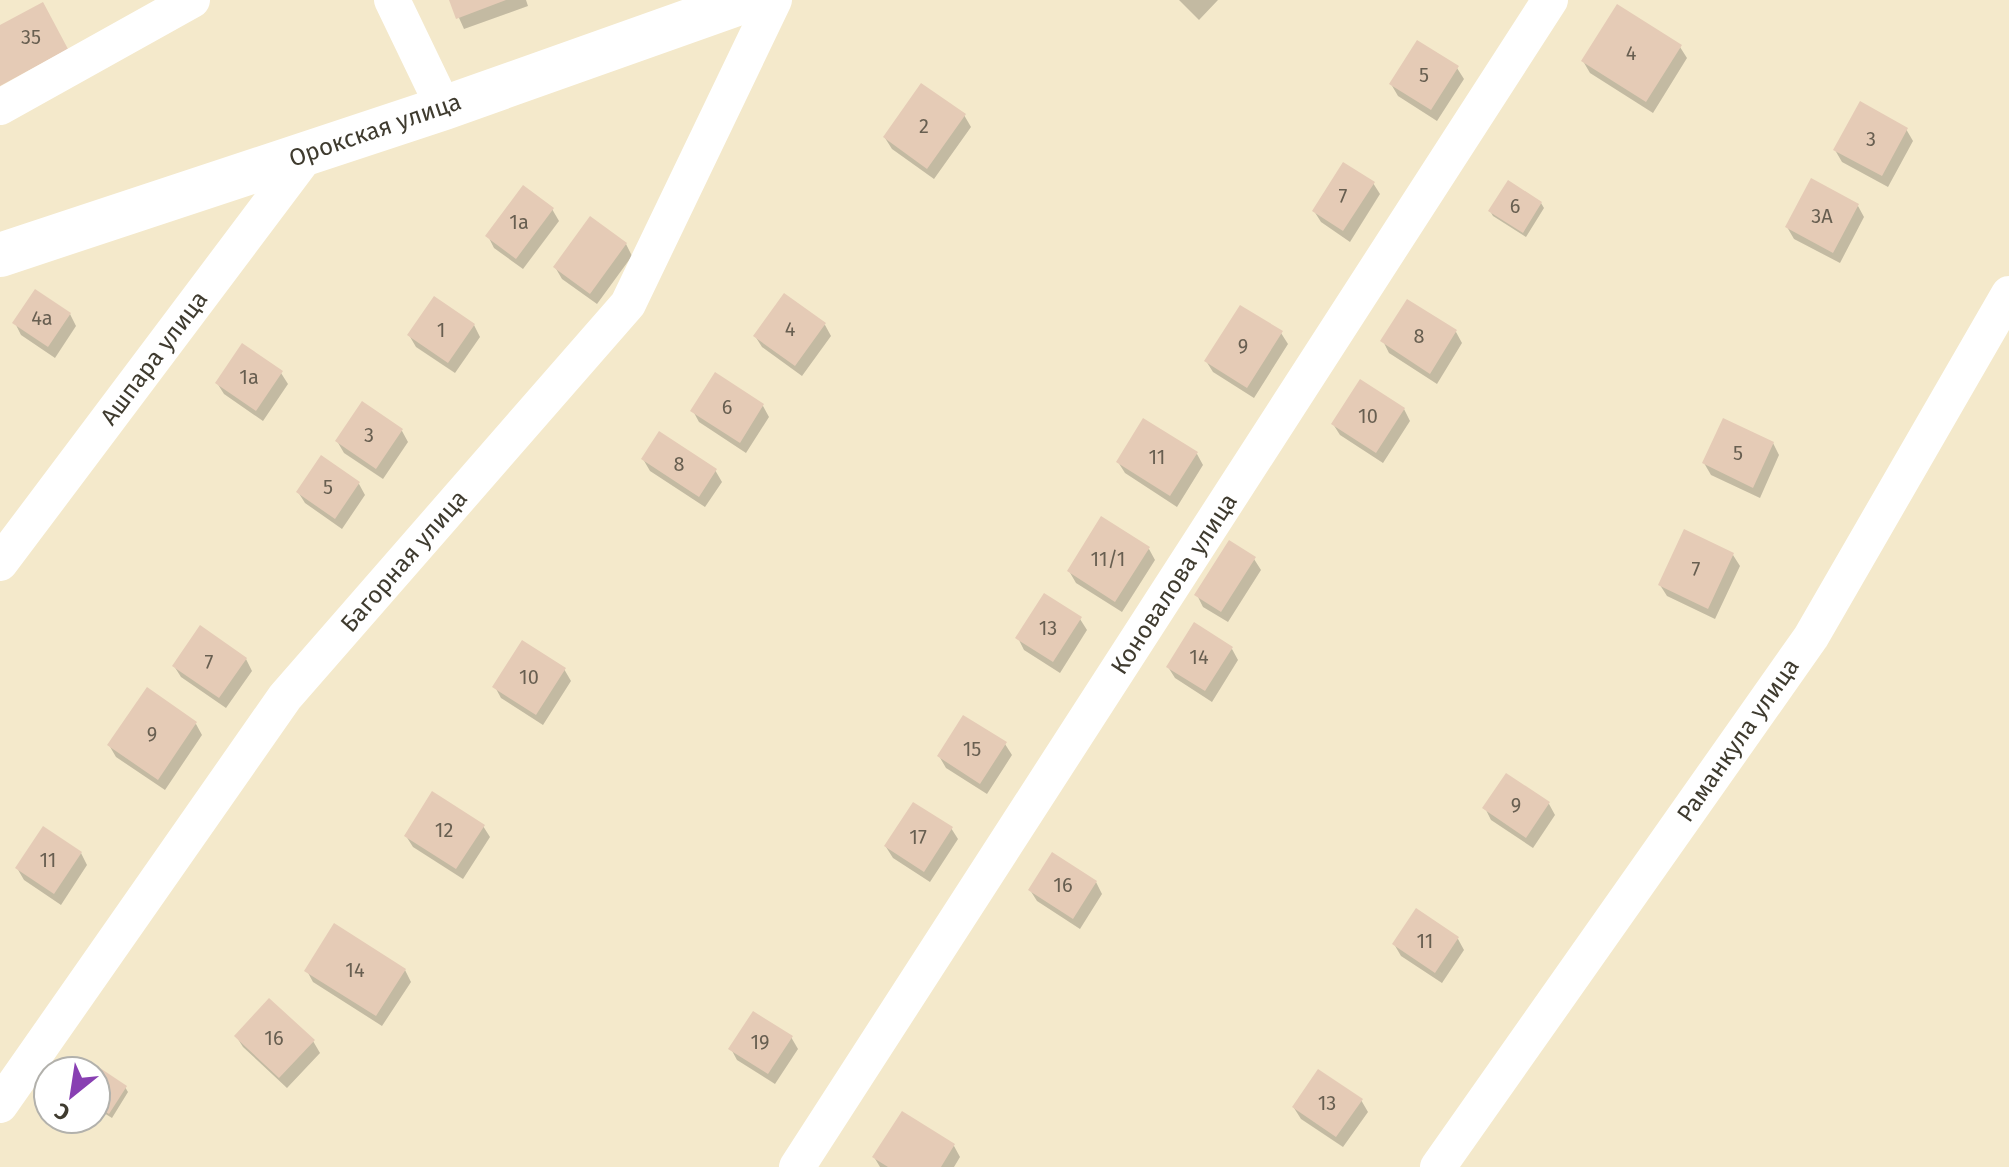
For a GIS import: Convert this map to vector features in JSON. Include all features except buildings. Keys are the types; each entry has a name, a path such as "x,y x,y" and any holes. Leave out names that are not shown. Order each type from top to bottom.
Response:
{"street":[{"path":"0,107 192,0"},
{"path":"392,0 444,108"},
{"name":"Орокская улица","path":"0,255 444,108 748,0"},
{"name":"Багорная улица","path":"0,1105 285,697 628,304 774,0"},
{"name":"Коновалова улица","path":"797,1167 1550,0"},
{"name":"Ашпара улица","path":"0,563 308,153"},
{"name":"Раманкула улица","path":"1438,1167 1811,637 2009,294"}]}
